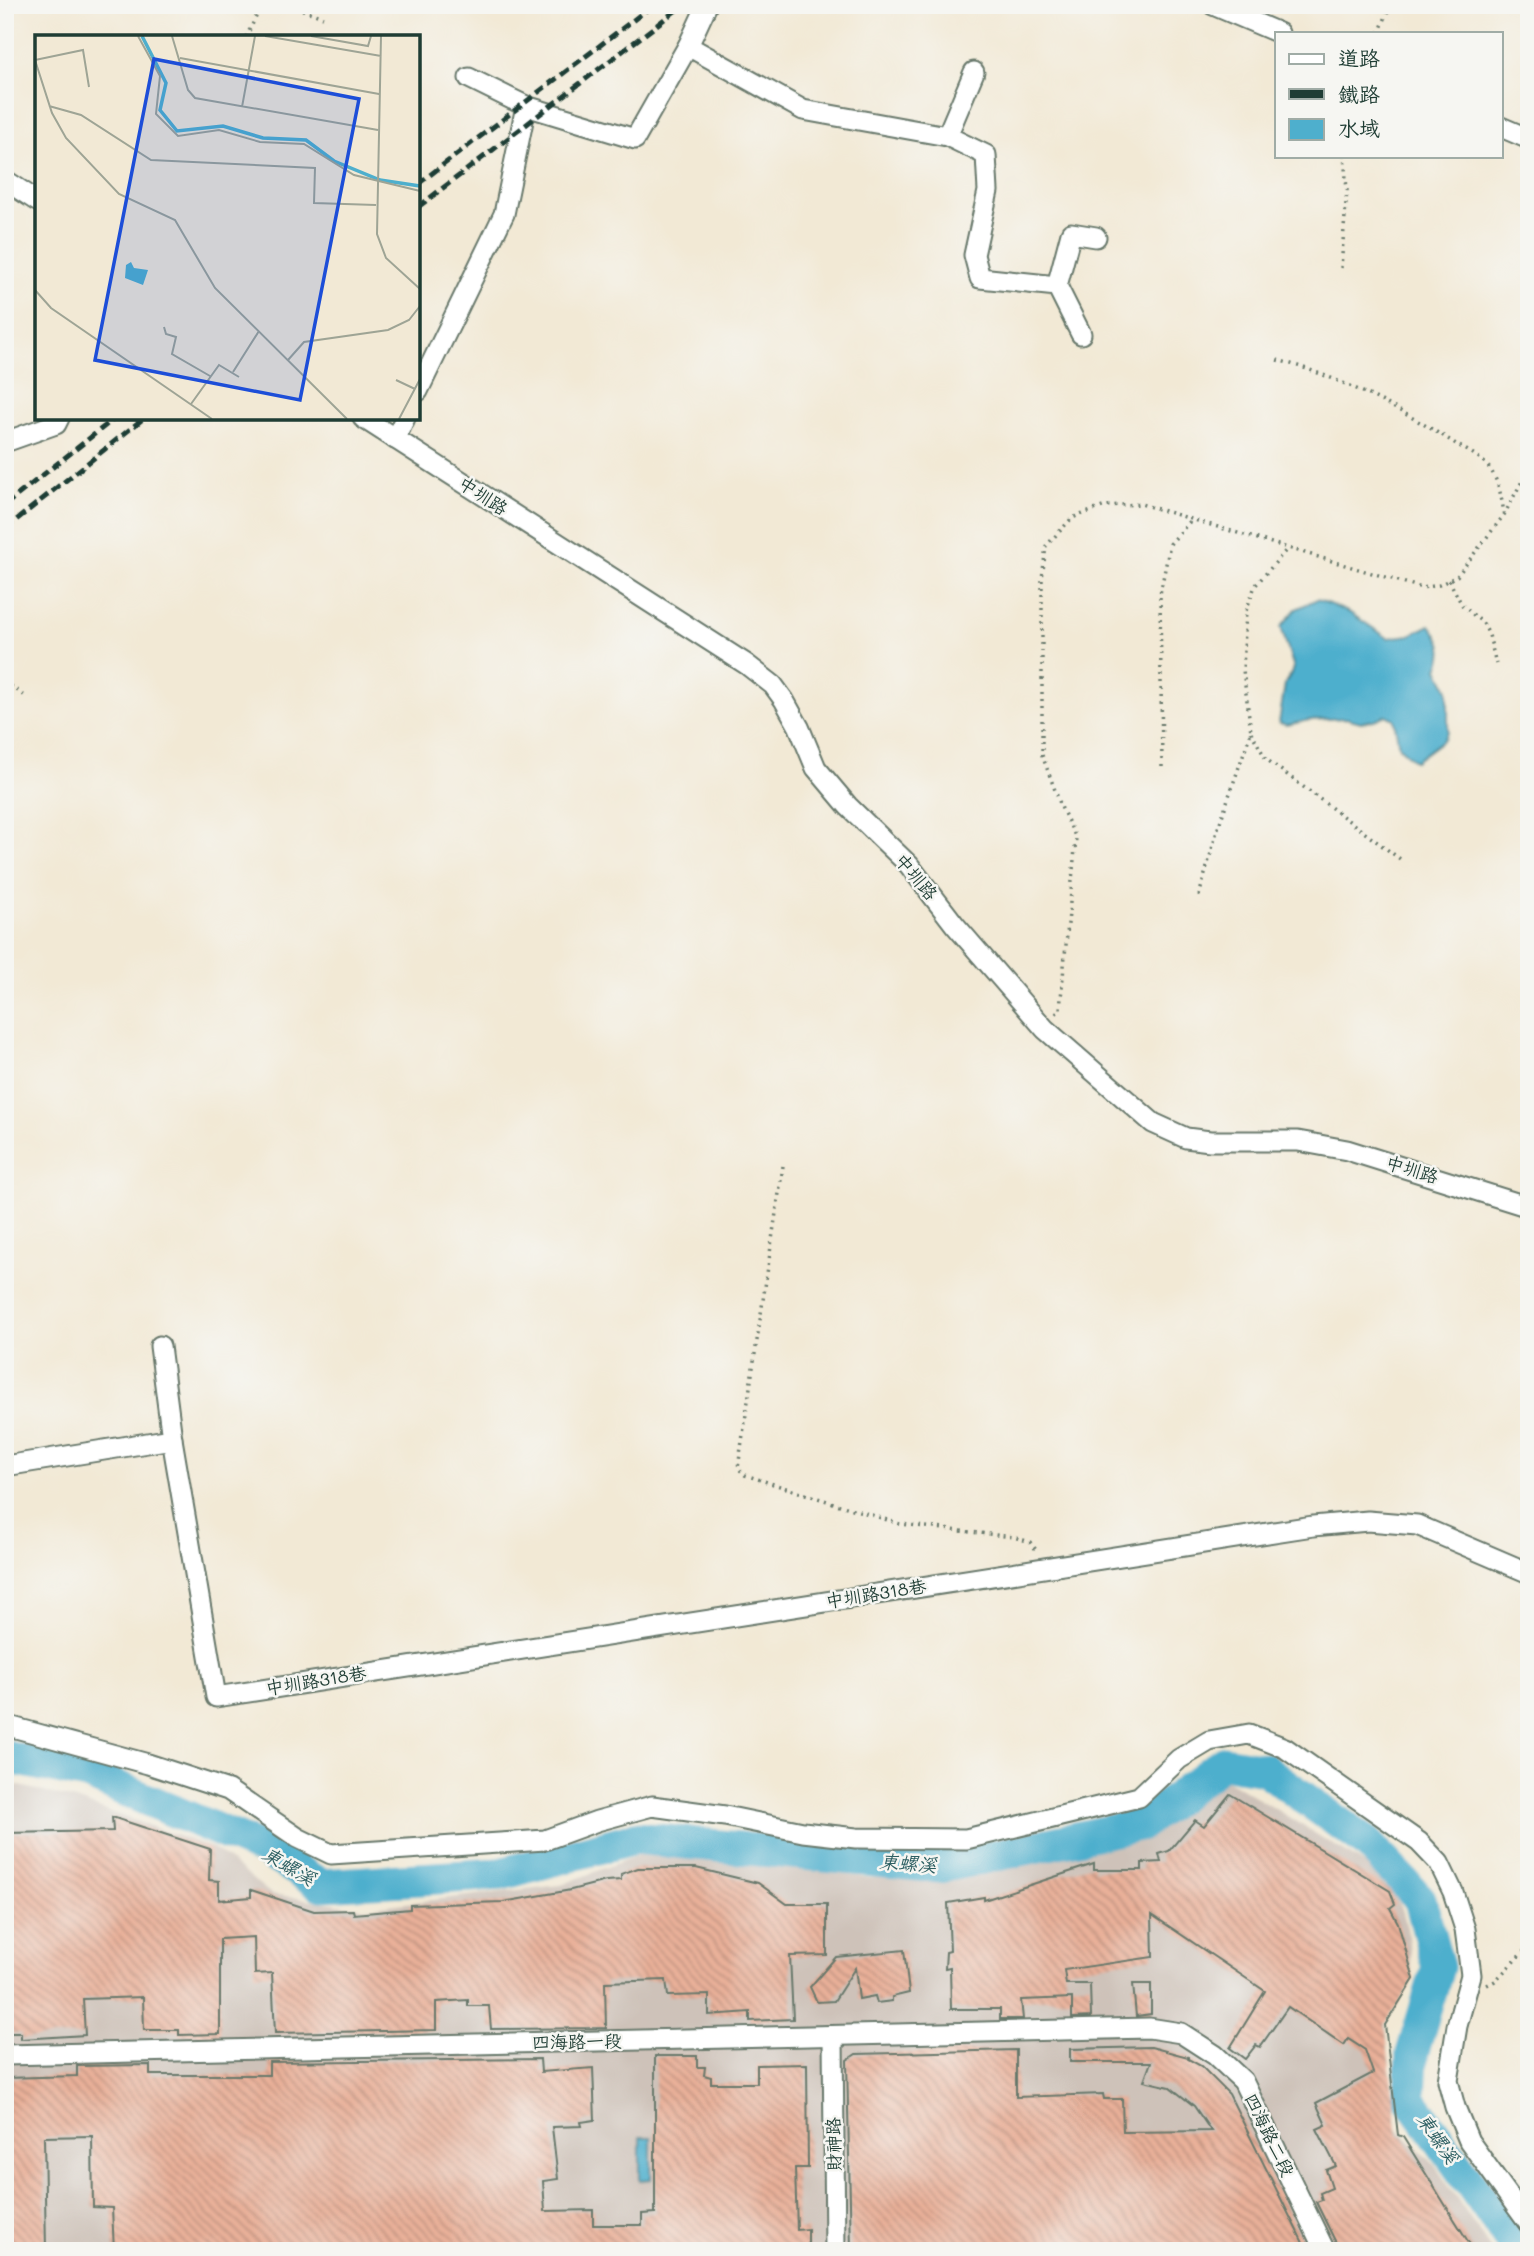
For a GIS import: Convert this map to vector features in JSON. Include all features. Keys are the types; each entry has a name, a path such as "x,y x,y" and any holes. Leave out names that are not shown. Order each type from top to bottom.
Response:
{"street":[{"path":"469,78 526,106 635,139 688,46 707,5"},
{"path":"1213,5 1277,32"},
{"path":"688,46 803,110 947,136 986,155 988,191 974,255 980,278 1057,286"},
{"path":"947,136 974,72"},
{"path":"420,387 504,214 526,106"},
{"path":"1502,127 1529,139"},
{"path":"5,180 35,200"},
{"path":"1081,334 1057,286 1071,233 1096,237"},
{"path":"5,442 56,424 59,420"},
{"name":"中圳路","path":"366,420 746,664 773,685 799,727 816,768 848,806 909,865 955,925 1045,1029 1153,1123 1178,1135 1210,1141 1298,1141 1347,1150 1529,1207"},
{"path":"395,439 404,420"},
{"path":"5,1466 172,1439 160,1346"},
{"name":"中圳路318巷","path":"172,1439 216,1697 1313,1526 1368,1521 1417,1525 1529,1573"},
{"path":"5,1725 148,1764 228,1790 298,1838 331,1854 545,1840 597,1821 652,1806 725,1816 803,1832 856,1838 966,1839 1139,1797 1179,1759 1209,1741 1249,1734 1284,1748 1419,1842 1439,1863 1465,1929 1471,1975 1457,2026 1448,2081 1469,2141 1529,2224"},
{"name":"四海路一段","path":"5,2055 1149,2028"},
{"name":"四海路二段","path":"1149,2028 1181,2033 1215,2055 1243,2081 1325,2251"},
{"name":"財神路","path":"833,2036 835,2251"}],"path":[{"path":"247,35 262,5"},
{"path":"289,5 323,17"},
{"path":"1378,32 1391,5"},
{"path":"1341,268 1346,190 1344,158"},
{"path":"1277,360 1333,377 1434,430 1484,462 1501,493 1504,515"},
{"path":"1045,1029 1060,1009 1076,838 1042,755 1042,579 1045,545 1072,518 1105,506 1141,504 1422,588 1439,586 1457,576 1504,515 1529,468"},
{"path":"1162,767 1160,594 1170,544 1192,519"},
{"path":"1288,548 1255,586 1246,611 1243,670 1251,732 1266,759 1400,859"},
{"path":"1449,580 1462,604 1483,623 1496,664"},
{"path":"5,681 28,698"},
{"path":"1199,897 1217,831 1251,732"},
{"path":"783,1166 737,1468 746,1475 900,1524 1014,1537 1030,1542 1048,1567"},
{"path":"1466,1994 1495,1981 1529,1946"}],"shaded area":[{"path":"1225,1778 1392,1881 1407,1928 1413,1977 1386,2016 1391,2123 1434,2164 1492,2251 5,2251 5,1782 75,1800 213,1848 271,1894 364,1908 561,1885 659,1847 870,1878 1045,1859 1175,1819"}],"water":[{"path":"1317,599 1350,613 1388,638 1410,635 1430,625 1438,636 1443,650 1438,668 1448,690 1448,731 1443,740 1415,761 1399,747 1394,719 1386,715 1361,722 1346,718 1310,720 1287,725 1279,723 1285,684 1294,668 1281,627 1296,609"},
{"path":"640,2137 651,2137 651,2179 640,2180"}],"building":[{"path":"1230,1794 1390,1891 1395,1904 1390,1908 1398,1923 1414,1979 1385,2025 1398,2135 1403,2137 1474,2251 1340,2251 1316,2202 1322,2200 1320,2193 1332,2188 1326,2170 1336,2166 1317,2129 1326,2125 1316,2103 1373,2073 1365,2050 1348,2039 1344,2045 1288,2007 1260,2047 1256,2045 1245,2059 1230,2048 1265,1991 1152,1915 1153,1957 1064,1970 1066,1984 1090,1984 1091,2017 1072,2018 1072,1998 1021,2000 1023,2019 1000,2019 1000,2009 951,2009 950,1967 945,1968 946,1952 950,1951 948,1903 984,1897 984,1900 1094,1864 1094,1870 1142,1870 1142,1863 1161,1862 1159,1854 1169,1851 1195,1820 1204,1826"},
{"path":"112,1817 210,1849 209,1880 219,1881 219,1900 251,1897 251,1890 314,1911 353,1910 354,1914 410,1909 410,1905 503,1902 621,1880 621,1874 638,1868 696,1868 758,1883 787,1904 827,1904 827,1955 790,1956 793,2019 750,2021 750,2012 709,2015 709,1995 668,1996 666,1980 605,1982 606,2028 491,2029 489,2006 468,2006 468,2000 436,2002 436,2030 275,2033 272,1973 255,1974 254,1937 220,1939 220,2034 179,2035 179,2030 144,2030 143,1997 83,1999 85,2035 21,2039 21,2033 5,2033 5,1833 113,1831"},
{"path":"904,1950 909,1993 892,1997 892,2001 877,2003 875,1996 859,1999 855,1968 834,2001 817,2002 810,1987 836,1957"},
{"path":"1133,1984 1151,1984 1151,2014 1136,2016"},
{"path":"1151,2047 1188,2057 1229,2094 1307,2251 851,2251 847,2060 856,2054 1016,2050 1016,2097 1103,2094 1104,2099 1122,2099 1123,2132 1211,2131 1194,2106 1170,2087 1144,2081 1151,2062 1070,2062 1070,2049"},
{"path":"655,2056 697,2056 697,2067 705,2067 704,2075 711,2077 711,2083 757,2083 757,2065 807,2064 808,2168 795,2168 797,2230 808,2229 808,2251 278,2251 278,2245 225,2251 114,2251 112,2208 93,2207 92,2136 44,2137 46,2251 5,2251 5,2078 77,2076 77,2066 150,2065 150,2075 269,2075 269,2062 540,2059 541,2072 593,2068 595,2120 581,2122 582,2126 552,2127 558,2179 543,2181 545,2211 593,2210 593,2225 642,2225 642,2214 655,2213"}],"waterway":[{"name":"東螺溪","path":"5,1757 87,1774 262,1849 321,1885 501,1874 635,1838 940,1867 1142,1824 1223,1762 1264,1769 1367,1843 1420,1899 1438,1967 1412,2054 1410,2098 1518,2251"}],"railway":[{"path":"420,182 653,5"},
{"path":"420,205 683,5"},
{"path":"5,505 112,420"},
{"path":"5,529 141,420"}]}
